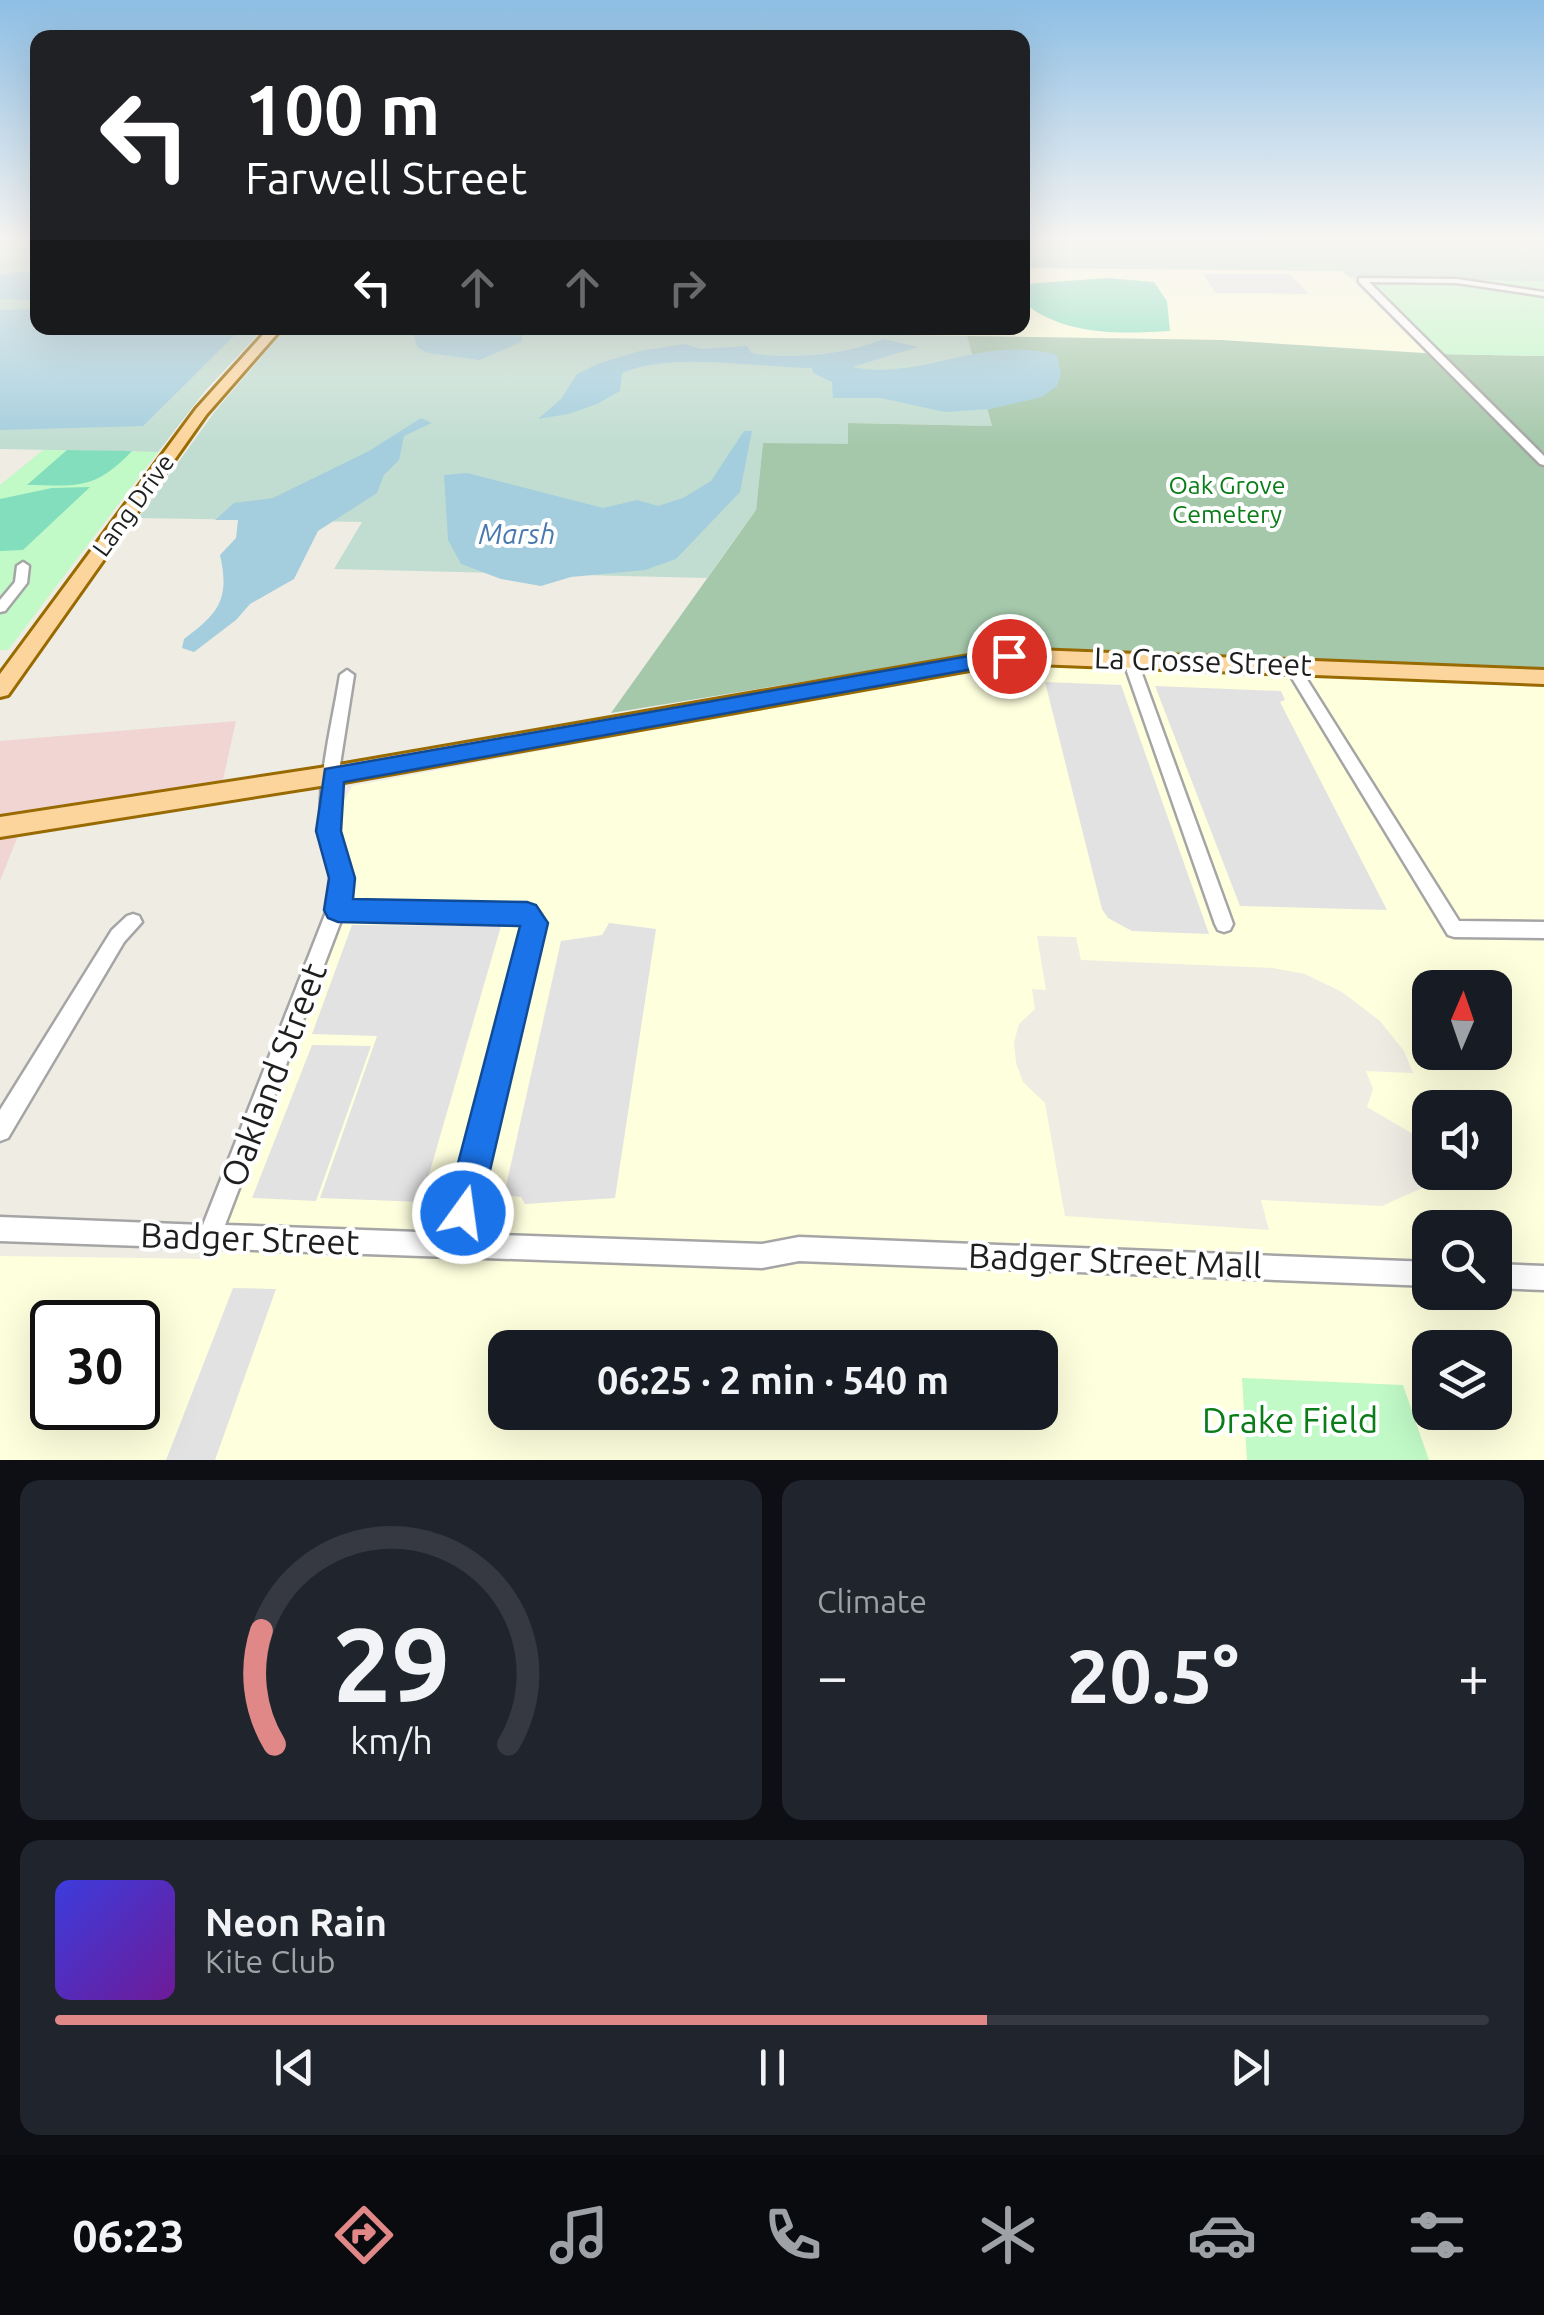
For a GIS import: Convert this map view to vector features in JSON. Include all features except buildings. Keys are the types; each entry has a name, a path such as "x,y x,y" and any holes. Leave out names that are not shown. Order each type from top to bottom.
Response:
{"main road":[{"name":"Lang Drive","path":"0,690 191,426 270,335"},
{"name":"La Crosse Street","path":"0,826 333,775 1009,656 1544,677"}],"street":[{"path":"1389,307 1544,462"},
{"path":"0,608 21,583 23,566"},
{"path":"1130,660 1224,924"},
{"path":"1291,665 1454,929 1544,930"},
{"name":"Oakland Street","path":"210,1238 338,910 342,878 328,831 348,674"},
{"path":"338,910 532,917 534,923 454,1247"},
{"path":"0,1130 118,936 133,922"},
{"name":"Badger Street","path":"0,1229 762,1256 799,1249"},
{"name":"Badger Street Mall","path":"799,1249 1412,1273"},
{"path":"1512,1277 1544,1278"}],"shaded area":[{"path":"0,307 30,307 30,335 257,335 205,391 158,452 0,449"},
{"path":"1030,307 1379,307 1425,353 1221,340 897,335 1030,335"},
{"path":"280,335 967,336 992,426 849,423 849,445 763,443 756,510 707,578 334,569 362,522 138,518 216,410"},
{"path":"1010,663 1544,687 1544,1460 0,1460 0,1256 212,1259 354,891 354,873 341,841 342,804 352,786","holes":["1037,936 1076,937 1081,960 1273,968 1305,974 1342,992 1380,1021 1404,1051 1413,1073 1366,1071 1373,1089 1367,1107 1412,1133 1412,1090 1512,1090 1512,1190 1418,1190 1382,1206 1261,1200 1269,1230 1065,1216 1045,1103 1023,1082 1014,1042 1019,1024 1035,1009 1032,989 1046,990"]},
{"path":"1045,682 1121,685 1209,934 1132,931 1108,918 1102,909"},
{"path":"1155,686 1281,691 1285,700 1280,702 1387,910 1240,906"},
{"path":"236,721 220,793 23,823 0,881 0,741"},
{"path":"609,923 656,929 615,1198 525,1204 521,1197 504,1195 561,941 602,935"},
{"path":"352,925 501,926 421,1202 320,1198 377,1036 312,1034"},
{"path":"312,1045 371,1046 316,1201 252,1198"},
{"path":"233,1288 276,1289 215,1460 166,1460"}],"green space":[{"path":"1030,307 1168,307 1170,331 1094,330 1040,314"},
{"path":"1391,307 1544,307 1544,356 1438,354"},
{"name":"Oak Grove Cemetery","path":"967,336 1221,340 1438,354 1544,356 1544,671 1009,648 611,713 756,510 763,443 848,444 848,423 992,426"},
{"path":"43,450 158,452 8,650 0,650 0,485"},
{"path":"67,450 132,451 95,480 71,485 27,485"},
{"path":"90,487 23,550 0,551 0,499 52,488"},
{"name":"Drake Field","path":"1242,1378 1403,1385 1412,1411 1412,1430 1419,1430 1429,1460 1247,1460"}],"water":[{"path":"30,309 30,335 235,335 143,426 0,430 0,310"},
{"path":"414,335 523,335 521,342 480,360 428,353 417,347"},
{"path":"883,339 918,347 852,367 904,368 978,353 1029,350 1057,355 1061,374 1057,386 1042,397 990,409 945,412 881,398 833,398 832,382 813,373 812,368 665,363 622,373 620,391 597,404 538,419 561,399 577,374 640,351 685,344 701,349 747,346 751,353 800,356 853,349"},
{"path":"421,418 432,423 404,436 399,460 384,475 377,493 318,531 294,579 250,604 236,620 194,652 182,648 184,639 213,613 222,594 220,555 236,538 238,520 215,520 234,503 273,498 369,451"},
{"name":"Marsh","path":"744,431 752,431 740,492 676,559 645,570 571,577 541,586 501,579 461,564 448,540 444,475 467,473 603,508 637,500 658,506 683,498 711,481"}],"route":[{"path":"463,1213 534,923 527,914 338,910 342,878 328,831 333,775 1009,656"}]}
